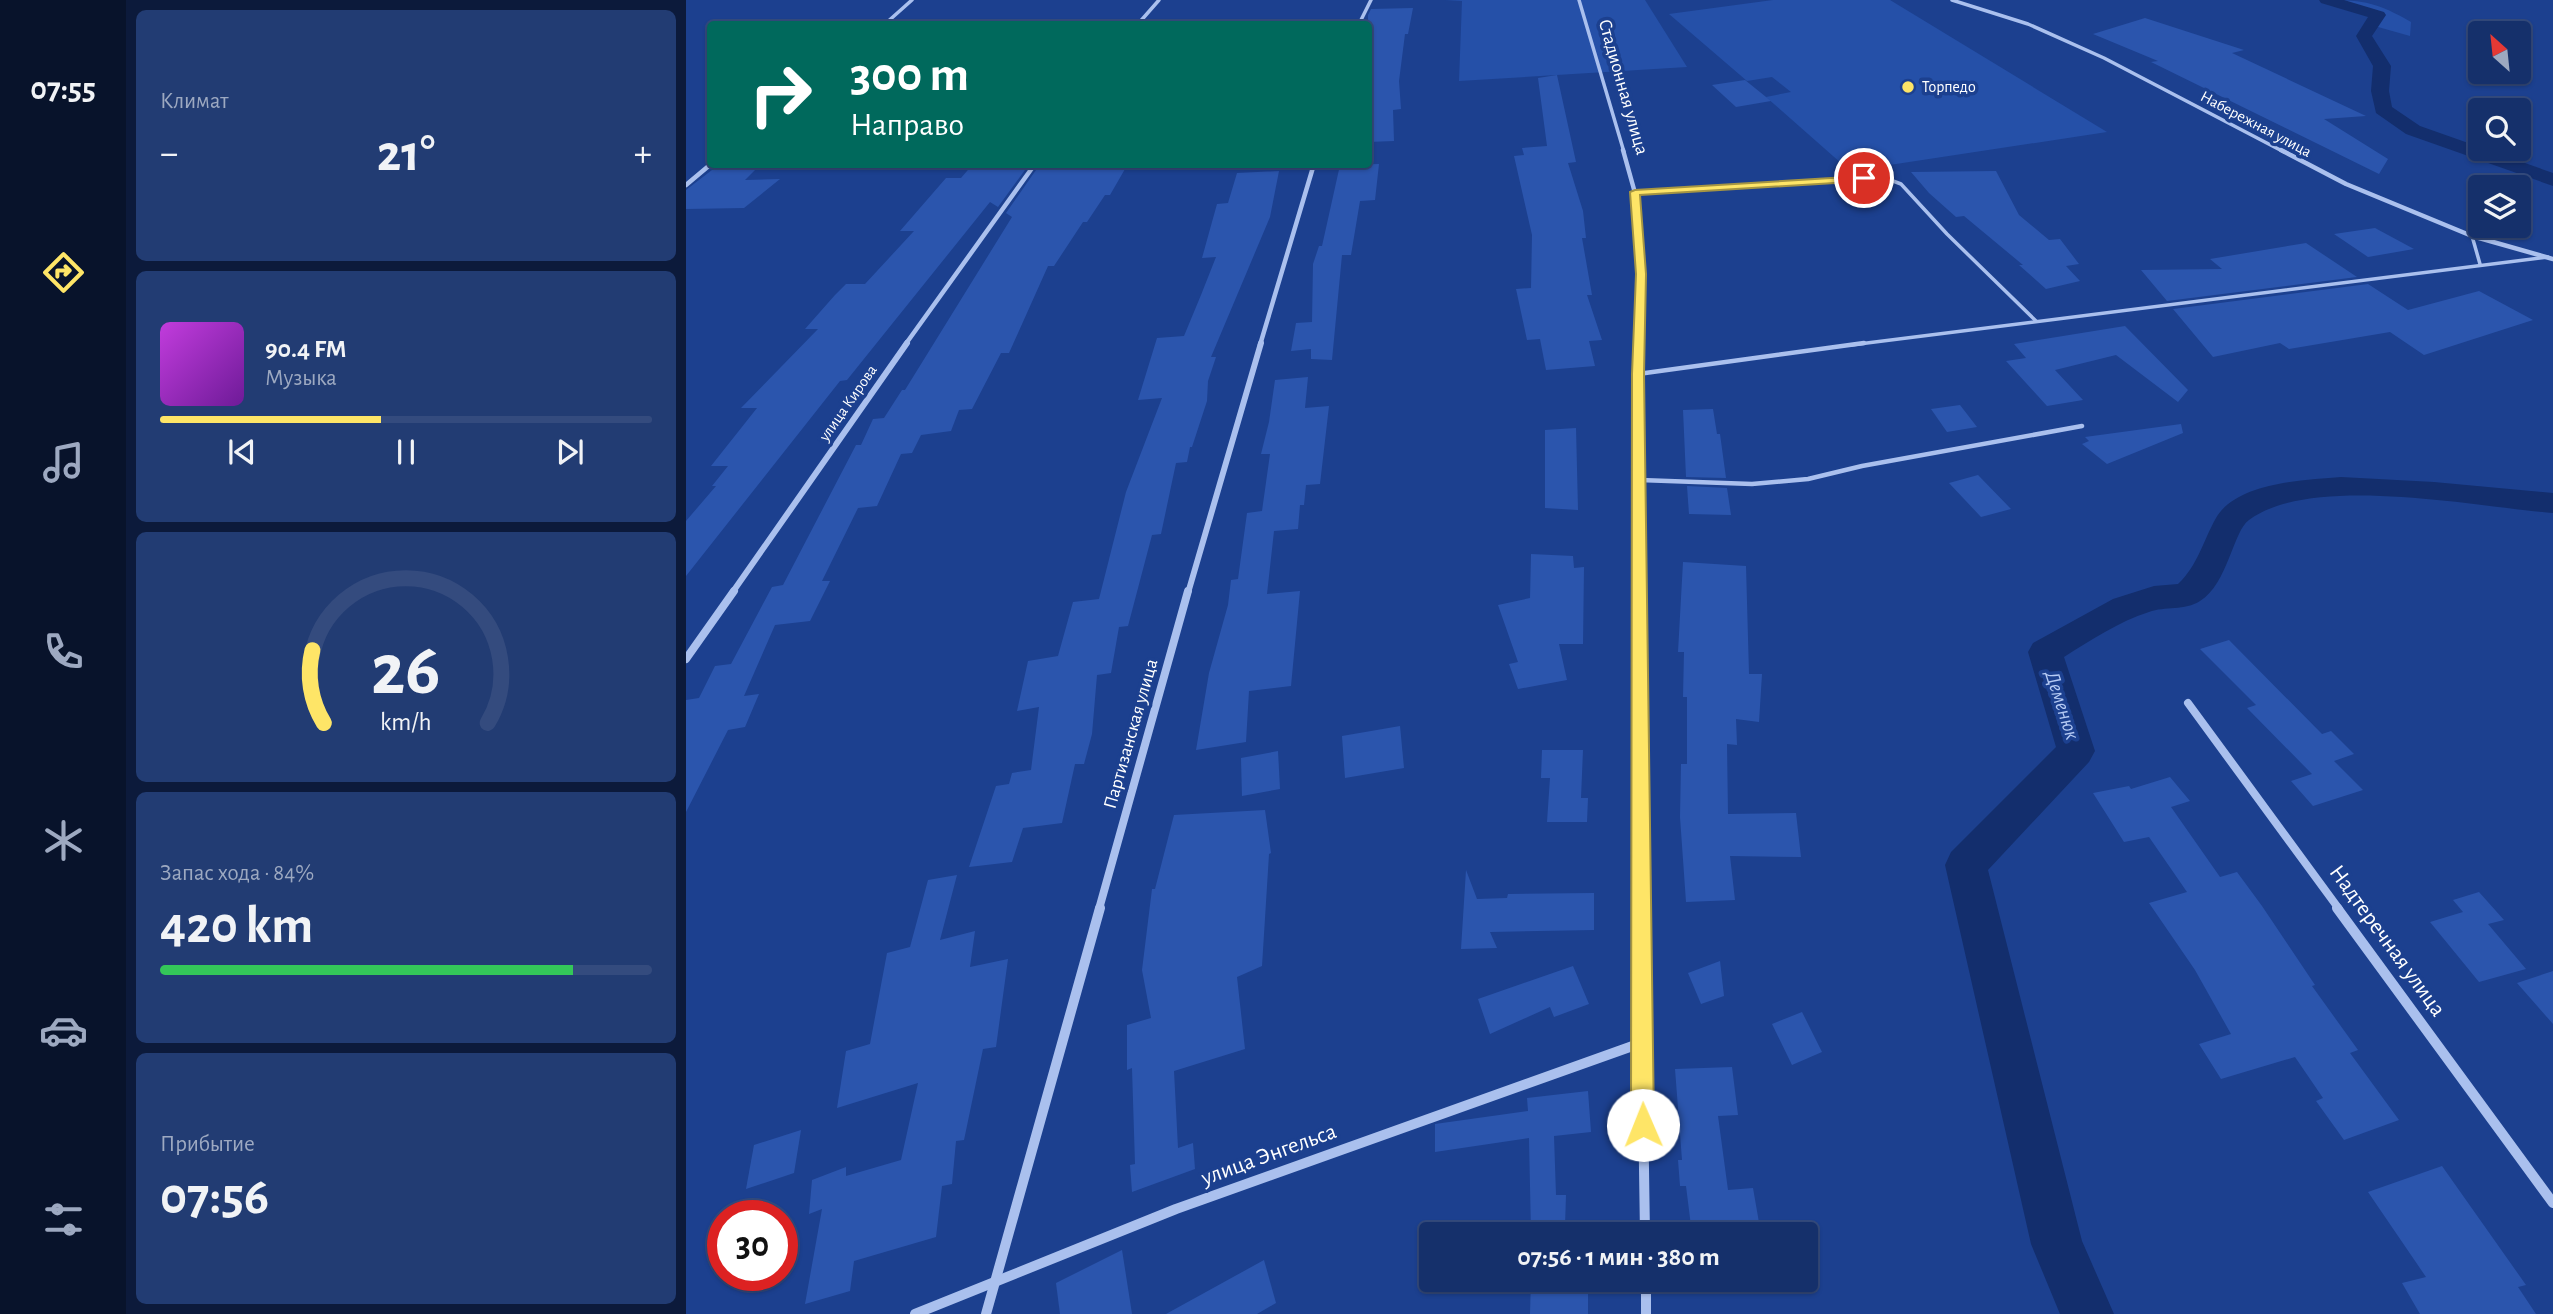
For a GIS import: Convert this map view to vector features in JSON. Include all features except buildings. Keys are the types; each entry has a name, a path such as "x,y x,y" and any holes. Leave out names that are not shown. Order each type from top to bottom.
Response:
{"street":[{"path":"888,21 912,0"},
{"path":"1140,21 1158,0"},
{"path":"1360,21 1371,0"},
{"name":"Стадионная улица","path":"1579,0 1635,192 1641,274 1638,374 1641,1043 1645,1222"},
{"name":"Набережная улица","path":"1952,0 1990,10 2057,36 2117,64 2346,184 2468,234"},
{"path":"686,185 707,167"},
{"name":"улица Кирова","path":"686,659 1032,168"},
{"name":"Партизанская улица","path":"986,1314 1199,551 1313,168"},
{"name":"Набережная улица","path":"2479,238 2550,258"},
{"name":"Надтеречная улица","path":"2188,703 2553,1203"},
{"name":"улица Энгельса","path":"915,1314 1176,1209 1641,1043"},
{"path":"1646,1292 1646,1314"}],"lane":[{"path":"1635,192 1885,178 1901,184 1947,234 2036,321"},
{"path":"2472,238 2479,253 2480,264"},
{"path":"1638,374 2036,321 2403,278 2480,264 2550,258"},
{"path":"1640,480 1762,484 1834,477 1862,466 2082,426"}],"shaded area":[{"path":"1445,0 1645,0 1687,67 1459,81 1462,1"},
{"name":"Торпедо","path":"1773,0 1890,0 2107,132 1850,171 1766,97 1791,92 1772,77 1747,81 1669,14"},
{"path":"2327,0 2362,2 2389,11 2411,22 2410,36 2371,25 2378,15"}],"waterway":[{"name":"Деменюк","path":"2327,0 2378,15 2364,36 2382,66 2380,91 2383,109 2413,130 2553,180"},
{"name":"Деменюк","path":"2087,1314 2057,1244 1966,865 2076,751 2045,652 2125,607 2154,598 2190,592 2211,565 2233,516 2262,498 2298,490 2341,487 2434,491 2553,503"}],"place":[{"name":"Торпедо","path":"1908,87"}],"route":[{"path":"1643,1125 1638,374 1641,274 1635,192 1864,178"}]}
